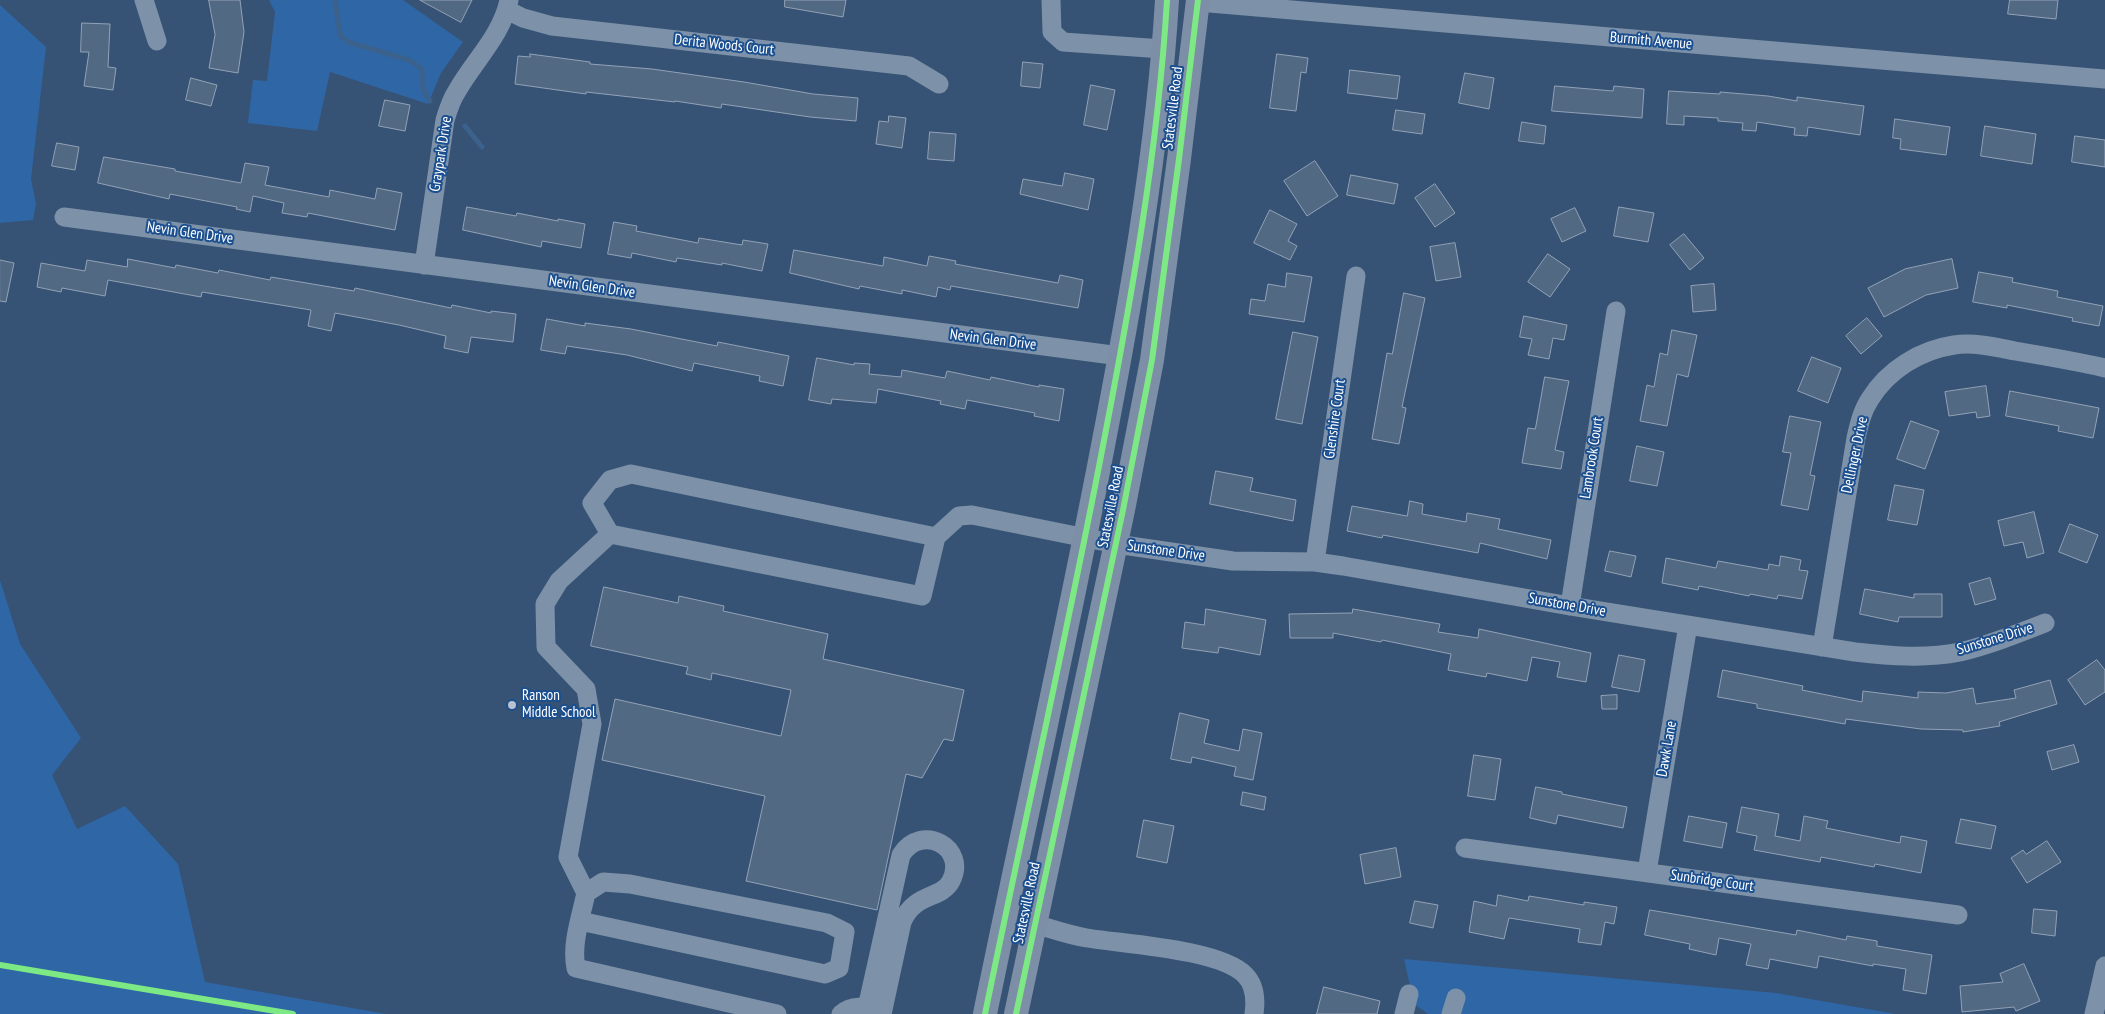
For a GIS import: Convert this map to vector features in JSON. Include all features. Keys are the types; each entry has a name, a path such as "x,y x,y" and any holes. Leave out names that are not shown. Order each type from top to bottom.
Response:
{"main road":[{"name":"Statesville Road","path":"985,1014 1085,538 1120,356 1135,268 1163,49 1167,0"},
{"name":"Statesville Road","path":"1016,1014 1116,544 1152,360 1176,188 1198,1"}],"street":[{"path":"144,0 157,41"},
{"path":"1051,0 1052,32 1063,42 1163,49"},
{"name":"Burmith Avenue","path":"1198,1 1292,5 2105,79"},
{"name":"Derita Woods Court","path":"508,5 523,18 552,26 909,66 938,84"},
{"name":"Graypark Drive","path":"424,264 445,120 450,103 491,41 508,5"},
{"name":"Nevin Glen Drive","path":"64,217 1120,356"},
{"name":"Glenshire Court","path":"1315,562 1356,276"},
{"name":"Lambrook Court","path":"1570,606 1616,311"},
{"name":"Dellinger Drive","path":"1822,647 1856,438 1861,418 1869,400 1882,383 1912,359 1931,350 1955,345 1987,346 2105,368"},
{"path":"631,474 936,537 922,596 610,534 592,503 610,480 631,474"},
{"name":"Sunstone Drive","path":"936,537 959,516 972,515 1116,544 1233,561 1315,562 1822,647 1894,656 1929,656 1958,652 1991,644 2045,623"},
{"path":"610,534 559,581 544,604 546,646 586,689 592,724 568,857 586,893 573,955 576,968 777,1014"},
{"name":"Dawk Lane","path":"1647,872 1688,625"},
{"path":"926,838 937,841 946,847 953,857 955,868 951,881 944,890 914,904 907,911 902,922 876,1012 901,855 915,841 926,838"},
{"name":"Sunbridge Court","path":"1465,848 1958,915"},
{"path":"580,921 825,974 840,968 845,932 827,923 630,884 603,882 586,893"},
{"path":"1035,924 1085,937 1154,946 1227,964 1244,974 1249,980 1255,998 1254,1014"},
{"path":"2094,1014 2105,966"},
{"path":"1404,1014 1409,994"},
{"path":"840,1014 854,1007 876,1012"}],"shaded area":[{"path":"269,0 403,0 463,42 441,73 428,104 330,72 317,131 248,123 253,80 267,81 275,12"},
{"path":"0,5 46,47 31,179 36,204 33,220 0,223"},
{"path":"0,580 20,644 81,738 52,775 77,829 125,806 178,864 205,982 386,1014 0,1014"},
{"path":"1404,959 1776,993 1896,1014 1428,1014 1414,1004"}],"building":[{"path":"209,0 240,0 244,32 238,73 209,68 215,35"},
{"path":"420,0 472,0 461,22"},
{"path":"785,0 846,0 843,17 785,7"},
{"path":"2010,0 2058,0 2056,19 2008,14"},
{"path":"82,23 110,24 108,67 116,68 113,90 84,86 89,52 81,52"},
{"path":"530,54 590,62 590,64 652,69 744,82 813,94 858,98 856,121 810,117 722,104 721,108 675,101 586,92 586,94 515,84 518,56 530,57"},
{"path":"1277,54 1308,58 1306,73 1301,72 1296,111 1270,108"},
{"path":"1023,62 1043,64 1040,88 1021,86"},
{"path":"1350,70 1400,76 1397,99 1348,93"},
{"path":"1465,73 1494,78 1489,109 1459,103"},
{"path":"191,78 217,85 211,106 186,100"},
{"path":"1091,85 1115,90 1107,130 1084,125"},
{"path":"1555,86 1613,91 1614,86 1644,89 1642,118 1552,111"},
{"path":"1669,91 1720,94 1720,92 1768,96 1797,101 1797,97 1864,106 1860,135 1808,127 1807,136 1794,135 1795,128 1757,122 1756,131 1742,130 1743,123 1718,121 1718,118 1684,116 1684,125 1667,124"},
{"path":"385,100 410,105 405,131 379,126"},
{"path":"1396,110 1425,114 1422,134 1393,130"},
{"path":"889,116 906,118 902,148 876,144 879,121 888,122"},
{"path":"1895,119 1950,127 1946,155 1900,149 1901,139 1893,138"},
{"path":"1522,122 1546,126 1544,144 1519,141"},
{"path":"1985,126 2036,134 2032,164 1981,156"},
{"path":"930,132 956,134 954,161 928,159"},
{"path":"2075,136 2105,140 2105,167 2072,162"},
{"path":"57,143 79,147 75,170 52,166"},
{"path":"104,157 241,183 245,163 269,167 265,185 329,197 330,190 375,199 377,188 402,193 395,230 308,213 307,217 282,213 284,203 253,196 250,212 236,209 237,207 170,194 169,199 98,183"},
{"path":"1315,161 1338,196 1307,216 1284,181"},
{"path":"1065,173 1094,179 1088,210 1020,194 1023,179 1062,186"},
{"path":"1351,175 1398,184 1394,204 1347,195"},
{"path":"1435,184 1455,213 1435,227 1415,198"},
{"path":"467,207 516,216 517,213 585,224 581,248 542,241 541,247 463,230"},
{"path":"1619,207 1654,213 1648,242 1614,236"},
{"path":"1575,208 1586,231 1562,242 1551,219"},
{"path":"1270,210 1297,224 1288,241 1297,246 1290,260 1254,243"},
{"path":"614,222 637,226 636,231 698,243 699,238 742,245 743,240 768,244 762,271 722,263 722,265 677,258 676,262 632,253 631,258 608,254"},
{"path":"1684,234 1704,258 1690,270 1670,245"},
{"path":"1455,243 1461,277 1436,281 1430,247"},
{"path":"794,250 883,266 884,257 927,266 929,256 956,261 955,264 1058,283 1060,275 1083,280 1078,308 951,286 950,290 938,287 936,297 902,290 902,294 860,286 859,289 790,273"},
{"path":"1548,254 1570,269 1550,297 1528,282"},
{"path":"128,259 175,268 176,265 218,273 219,270 270,280 271,277 354,291 355,288 451,308 452,305 491,313 491,311 516,314 513,342 471,337 468,353 444,348 446,336 399,325 335,313 331,331 308,326 311,310 202,292 201,297 108,280 105,296 62,288 61,292 37,287 41,263 85,271 87,260 127,267"},
{"path":"1952,259 1958,288 1926,295 1884,317 1868,288 1905,269"},
{"path":"0,260 14,263 6,302 0,301"},
{"path":"1979,272 2013,278 2012,282 2058,291 2057,297 2103,306 2099,326 2072,321 2073,318 2007,305 2007,308 1973,302"},
{"path":"1287,273 1312,277 1304,322 1249,314 1251,299 1265,301 1268,284 1285,287"},
{"path":"1714,284 1716,310 1693,312 1691,286"},
{"path":"1404,293 1425,298 1402,407 1406,408 1399,444 1372,439 1387,353 1392,354"},
{"path":"1524,316 1567,325 1564,340 1553,338 1549,359 1528,355 1532,339 1520,337"},
{"path":"1867,318 1882,336 1861,354 1846,336"},
{"path":"547,319 585,326 585,323 631,329 717,346 718,342 789,356 783,386 759,381 760,376 694,363 692,371 627,355 567,346 565,354 541,350"},
{"path":"1672,330 1697,335 1688,377 1677,374 1667,426 1640,421 1647,385 1654,387 1660,353 1667,355"},
{"path":"1293,332 1318,337 1302,424 1276,419"},
{"path":"1812,357 1841,368 1828,403 1798,391"},
{"path":"817,358 854,365 854,363 870,364 869,374 901,377 902,370 945,378 947,371 990,380 991,377 1039,387 1039,385 1064,389 1059,421 1034,416 1035,413 967,400 965,409 940,404 941,401 878,389 876,403 832,399 831,404 809,400"},
{"path":"1545,377 1569,381 1555,450 1564,452 1561,469 1522,463 1528,428 1535,429"},
{"path":"1986,386 1990,416 1977,418 1976,412 1949,416 1945,392"},
{"path":"2010,391 2099,408 2093,438 2058,431 2059,426 2006,416"},
{"path":"1790,416 1821,422 1810,475 1815,476 1808,510 1781,505 1791,453 1783,452"},
{"path":"1911,421 1939,431 1925,469 1897,459"},
{"path":"1637,446 1664,452 1657,486 1630,481"},
{"path":"1216,471 1253,478 1250,491 1296,500 1293,521 1210,504"},
{"path":"1895,485 1924,490 1917,525 1888,520"},
{"path":"1410,501 1423,504 1422,514 1466,522 1467,513 1500,519 1498,529 1551,540 1547,559 1480,543 1478,553 1383,535 1382,538 1347,531 1352,506 1407,516"},
{"path":"2034,512 2044,553 2027,558 2023,542 2004,546 1998,521"},
{"path":"2070,524 2098,535 2087,563 2059,552"},
{"path":"1610,551 1636,556 1631,577 1605,571"},
{"path":"1781,556 1801,560 1799,570 1808,571 1802,599 1778,595 1777,599 1750,594 1749,596 1699,586 1698,590 1662,583 1666,558 1716,568 1718,561 1768,570 1769,564 1779,566"},
{"path":"1990,578 1996,599 1975,605 1969,584"},
{"path":"604,587 678,603 679,596 724,606 723,611 828,634 823,659 964,690 953,741 944,739 922,778 906,774 877,910 746,881 765,796 602,760 615,699 781,736 791,690 712,673 711,680 686,674 688,667 591,646"},
{"path":"1865,589 1914,598 1914,594 1942,594 1942,617 1899,617 1898,622 1860,614"},
{"path":"1206,609 1266,620 1260,655 1219,647 1218,653 1182,648 1185,622 1204,625"},
{"path":"1353,609 1440,624 1438,632 1478,638 1479,629 1591,653 1586,682 1557,677 1560,662 1532,657 1527,681 1487,673 1486,677 1448,670 1451,654 1382,640 1381,642 1333,633 1333,638 1290,638 1289,614 1352,613"},
{"path":"1619,655 1645,660 1639,692 1612,687"},
{"path":"2097,660 2105,670 2105,692 2085,705 2068,680"},
{"path":"1723,670 1803,686 1802,690 1862,702 1863,691 1918,698 1918,692 1946,693 1973,688 1976,704 2016,698 2014,690 2050,680 2057,704 1999,722 2000,726 1963,732 1963,730 1921,729 1846,719 1845,724 1757,708 1757,704 1718,697"},
{"path":"1617,695 1617,709 1602,709 1601,696"},
{"path":"1180,713 1209,720 1204,743 1239,751 1243,729 1262,733 1253,780 1234,776 1236,767 1192,757 1191,763 1171,759"},
{"path":"2074,745 2079,762 2052,770 2047,752"},
{"path":"1474,755 1501,759 1495,800 1468,796"},
{"path":"1536,787 1627,807 1623,828 1558,815 1556,824 1530,818"},
{"path":"1243,792 1266,797 1264,810 1241,805"},
{"path":"1742,807 1779,814 1775,836 1800,841 1804,816 1828,821 1826,828 1900,843 1901,836 1927,841 1921,873 1875,864 1874,867 1821,857 1820,862 1754,850 1757,836 1737,832"},
{"path":"1689,816 1727,823 1722,848 1684,841"},
{"path":"1961,819 1996,826 1991,849 1956,843"},
{"path":"1144,820 1174,826 1167,863 1137,857"},
{"path":"2047,841 2061,862 2027,883 2011,858 2023,850 2026,854"},
{"path":"1396,848 1401,877 1365,884 1360,855"},
{"path":"1498,895 1528,901 1529,896 1584,905 1584,902 1617,907 1614,924 1605,922 1601,945 1578,942 1580,929 1509,918 1504,939 1469,932 1474,901 1496,906"},
{"path":"1415,901 1438,905 1433,928 1410,923"},
{"path":"2034,909 2057,911 2055,936 2032,933"},
{"path":"1650,910 1796,935 1797,930 1846,940 1847,936 1877,941 1877,946 1932,955 1926,994 1903,990 1906,969 1873,964 1873,966 1819,956 1817,968 1770,959 1768,969 1746,965 1751,944 1719,938 1716,955 1689,949 1690,944 1645,935"},
{"path":"2024,964 2040,1001 2016,1011 2014,1007 1962,1012 1960,986 2003,982 2000,974"},
{"path":"1324,987 1380,1001 1377,1014 1317,1014"}],"waterway":[{"path":"335,0 340,35 348,42 409,60 422,69 423,89 430,101"},
{"path":"465,126 482,147"}],"cycle path":[{"path":"985,1014 1073,596 1122,343 1150,172 1163,57 1167,0"},
{"path":"1016,1014 1123,510 1152,360 1198,0"},
{"path":"0,965 293,1014"}],"place":[{"name":"Ranson Middle School","path":"512,705"}]}
